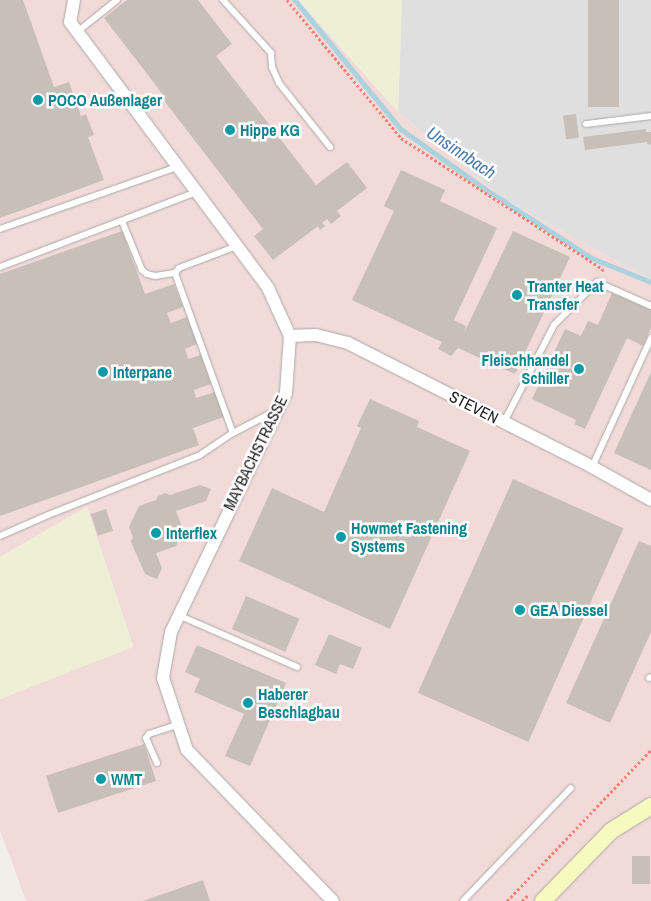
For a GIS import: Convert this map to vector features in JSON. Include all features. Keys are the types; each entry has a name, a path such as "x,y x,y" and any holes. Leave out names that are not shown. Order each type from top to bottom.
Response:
{"street":[{"name":"MAYBACHSTRASSE","path":"74,0 70,22 268,288 290,336 286,393 275,411 170,632 163,678 187,750 331,900"},
{"name":"STEVEN","path":"290,336 316,335 348,343 592,467 651,500"},
{"path":"542,901 611,832 651,806"}],"lane":[{"path":"77,32 117,0"},
{"path":"223,0 271,53 272,67 280,83 330,147"},
{"path":"586,124 651,116"},
{"path":"0,229 177,167"},
{"path":"0,267 196,192"},
{"path":"122,221 142,270 147,274 155,276 175,273 179,268 236,246"},
{"path":"175,273 233,433"},
{"path":"504,422 554,325 597,282 651,306"},
{"path":"592,467 651,338"},
{"path":"0,536 200,455 233,433 275,411"},
{"path":"178,615 297,667"},
{"path":"157,763 146,738 149,734 179,724"},
{"path":"463,901 571,788"}],"path":[{"path":"286,0 401,138 603,269 597,282"},
{"path":"507,901 651,750"}],"shaded area":[{"path":"0,0 298,0 398,112 502,198 651,280 651,901 26,901 0,830 0,699 133,646 87,507 0,557"},
{"path":"402,0 651,0 651,280 502,198 398,112"}],"green space":[{"path":"299,0 402,0 398,112"},
{"path":"87,507 133,647 0,699 0,557"}],"building":[{"name":"POCO Außenlager","path":"0,0 23,0 54,87 69,82 81,116 86,114 94,135 88,137 104,180 0,218"},
{"name":"Hippe KG","path":"127,0 198,0 232,44 216,56 316,185 347,162 367,188 337,211 341,216 331,224 327,219 322,223 325,226 320,230 318,226 273,260 254,236 263,229 162,98 164,96 104,18"},
{"path":"588,0 619,0 619,107 588,107"},
{"path":"576,114 579,138 566,139 563,116"},
{"path":"646,129 646,132 651,132 651,144 648,145 647,142 585,150 583,137"},
{"path":"401,170 445,190 440,201 497,228 454,320 466,326 464,333 513,231 570,257 515,374 458,348 451,356 438,349 442,342 352,300 394,211 384,206"},
{"name":"Interpane","path":"122,231 145,294 174,284 183,307 167,313 171,323 187,317 197,344 185,349 188,359 201,355 211,384 194,390 196,398 215,392 224,417 193,428 199,445 0,516 0,274"},
{"name":"Fleischhandel Schiller","path":"612,293 651,310 651,328 643,346 627,338 585,429 574,424 576,420 532,399 565,329 581,336 588,321 598,325"},
{"path":"651,372 651,470 614,453"},
{"name":"Howmet Fastening Systems","path":"370,399 419,421 417,427 470,451 390,629 239,561 272,488 324,512 361,428 357,426"},
{"name":"GEA Diessel","path":"513,479 624,528 528,742 418,693"},
{"name":"Interflex","path":"200,485 211,489 206,501 176,511 183,529 176,546 156,553 162,568 157,579 145,574 131,542 133,537 129,527 139,506 156,500 158,496 165,493 170,495"},
{"path":"106,509 113,531 98,536 91,514"},
{"name":"GEA Diessel","path":"639,541 651,546 651,632 610,723 566,703"},
{"path":"246,596 299,619 285,652 232,629"},
{"path":"329,634 362,648 353,669 340,664 336,674 315,665"},
{"name":"Haberer Beschlagbau","path":"197,645 286,683 250,766 225,756 244,714 194,692 200,679 185,672"},
{"name":"WMT","path":"144,744 156,781 58,813 46,776"},
{"path":"632,856 650,856 650,884 632,884"},
{"path":"203,880 210,901 143,901"}],"waterway":[{"name":"Unsinnbach","path":"295,0 401,129 488,191 592,258 651,282"}],"place":[{"name":"POCO Außenlager","path":"38,100"},
{"name":"Hippe KG","path":"230,130"},
{"name":"Tranter Heat Transfer","path":"517,295"},
{"name":"Fleischhandel Schiller","path":"579,369"},
{"name":"Interpane","path":"103,372"},
{"name":"Interflex","path":"156,533"},
{"name":"Howmet Fastening Systems","path":"341,537"},
{"name":"GEA Diessel","path":"520,610"},
{"name":"Haberer Beschlagbau","path":"248,703"},
{"name":"WMT","path":"101,779"}]}
